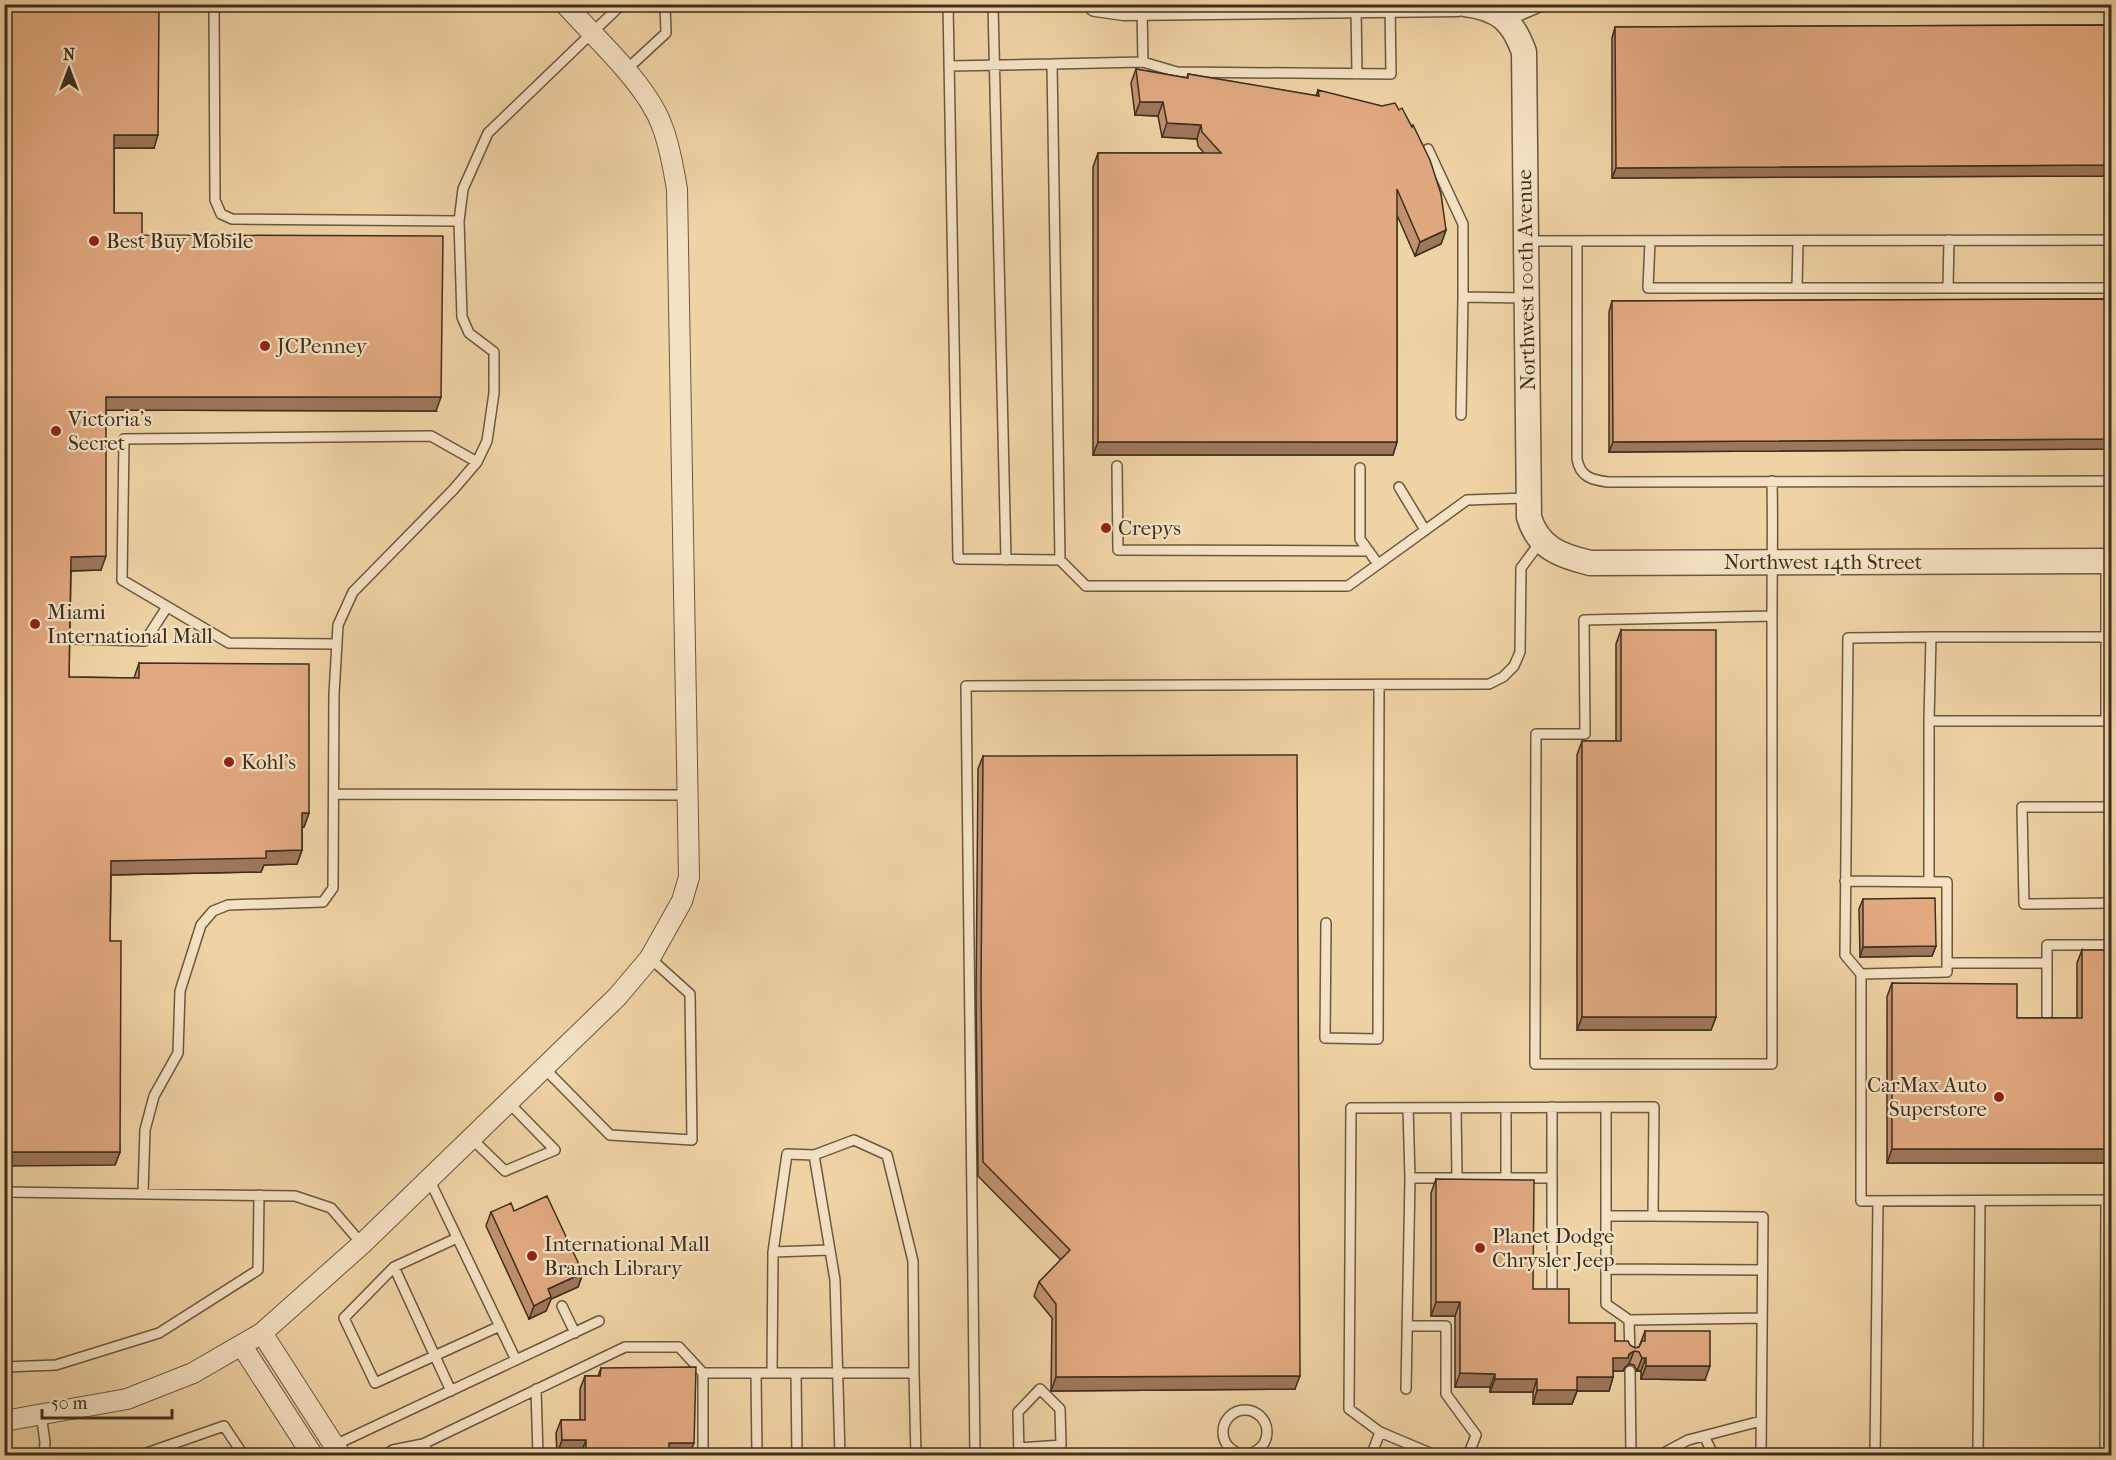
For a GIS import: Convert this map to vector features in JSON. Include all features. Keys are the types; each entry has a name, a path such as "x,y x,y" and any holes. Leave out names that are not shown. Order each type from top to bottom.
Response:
{"street":[{"path":"4,1421 127,1398 193,1373 242,1347 262,1333 362,1244 617,997 650,958 682,901 689,877 677,189 671,155 661,124 637,83 565,4"},
{"path":"1096,4 1142,8 1457,4"},
{"path":"1466,4 1490,9 1507,21"},
{"name":"Northwest 100th Avenue","path":"1507,21 1519,38 1524,52 1528,517 1533,531 1541,541"},
{"name":"Northwest 14th Street","path":"1541,541 1565,557 1590,563 2109,561"},
{"path":"262,1333 338,1450"},
{"path":"242,1347 313,1455"}],"lane":[{"path":"214,4 215,200 221,214 232,219 459,221"},
{"path":"143,1193 145,1130 154,1096 178,1053 180,991 201,925 213,911 228,905 323,902 333,888 336,644 338,626 353,592 453,490 477,462 487,441 494,393 494,352 469,333 462,317 459,221 464,189 488,133 622,4"},
{"path":"625,71 666,33 665,4"},
{"path":"948,4 958,560 1060,560"},
{"path":"993,4 1006,560"},
{"path":"949,66 1143,62 1177,72 1391,74 1390,5"},
{"path":"1356,6 1357,74"},
{"path":"1507,21 1542,6 2112,6"},
{"path":"1142,8 1143,62"},
{"path":"1052,64 1060,560 1086,586 1348,586 1467,500 1528,498"},
{"path":"1428,149 1462,224 1461,415"},
{"path":"1948,288 1949,240"},
{"path":"1525,241 2112,240"},
{"path":"1578,241 1577,459 1578,467 1592,480 1608,482 2112,481"},
{"path":"1650,241 1648,288 2112,288"},
{"path":"1797,288 1798,241"},
{"path":"1462,297 1526,298"},
{"path":"336,644 229,644 123,580 124,439 431,436 477,462"},
{"path":"1116,466 1118,550 1369,551"},
{"path":"1360,468 1360,538 1378,564"},
{"path":"1772,481 1772,562 1772,616 1772,1064 1535,1064 1536,734 1585,734 1584,620 1772,616"},
{"path":"1399,487 1425,530"},
{"path":"975,1455 966,686 1489,684 1503,678 1514,666 1520,652 1521,568 1541,541"},
{"path":"1929,721 2109,723 2106,637 2109,561"},
{"path":"72,639 145,640 167,607"},
{"path":"1929,882 1931,637"},
{"path":"2104,1455 2109,1200 1861,1201 1861,974 1845,955 1845,881 1848,638 2106,637"},
{"path":"1326,923 1325,1038 1378,1039 1379,686"},
{"path":"334,794 687,795"},
{"path":"2112,807 2022,807 2024,904 2112,903"},
{"path":"1845,881 1947,882 1947,972 1861,974"},
{"path":"2047,1015 2047,945 2112,945"},
{"path":"543,1068 609,1135 692,1140 690,994 650,958"},
{"path":"1947,963 2047,963"},
{"path":"471,1138 505,1171 555,1150 508,1102"},
{"path":"1552,1107 1552,1288"},
{"path":"1606,1107 1606,1304 1629,1320 1762,1318"},
{"path":"1437,1455 1380,1432 1349,1409 1351,1108 1654,1107 1653,1216"},
{"path":"1406,1389 1410,1178 1408,1108"},
{"path":"1456,1108 1457,1178"},
{"path":"1506,1108 1506,1178"},
{"path":"772,1373 773,1252 787,1154 814,1155 854,1140 887,1155 913,1261 916,1455"},
{"path":"814,1155 835,1280 840,1455"},
{"path":"1410,1178 1552,1178"},
{"path":"429,1179 516,1360"},
{"path":"4,1192 295,1196 331,1208 362,1244"},
{"path":"4,1367 56,1365 159,1333 258,1270 259,1195"},
{"path":"1875,1455 1878,1201"},
{"path":"1978,1455 1980,1201"},
{"path":"1606,1216 1763,1217 1761,1455"},
{"path":"457,1238 394,1267 344,1318 375,1383 500,1326"},
{"path":"773,1252 830,1250"},
{"path":"394,1267 451,1391"},
{"path":"1606,1269 1762,1270"},
{"path":"562,1306 574,1333"},
{"path":"1629,1320 1630,1355"},
{"path":"338,1450 451,1391 599,1321"},
{"path":"1407,1326 1446,1326 1446,1394 1476,1435 1468,1455"},
{"path":"382,1455 393,1450 423,1444 624,1347 679,1347 703,1373 703,1455"},
{"path":"1630,1371 1631,1455"},
{"path":"703,1373 914,1373"},
{"path":"756,1373 757,1455"},
{"path":"796,1373 797,1455"},
{"path":"536,1389 538,1455"},
{"path":"1041,1389 1060,1409 1061,1445 1019,1452 1018,1412 1041,1389"},
{"path":"1243,1410 1250,1411 1263,1419 1268,1433 1266,1441 1256,1452 1240,1455 1228,1446 1223,1431 1229,1417 1243,1410"},
{"path":"41,1414 45,1442 44,1455"},
{"path":"1658,1455 1688,1440 1761,1421"},
{"path":"138,1455 224,1426 244,1455"},
{"path":"1371,1455 1380,1432"},
{"path":"1704,1436 1714,1455"},
{"path":"423,1444 431,1455"}],"building":[{"name":"Miami International Mall","path":"4,4 159,4 158,135 114,135 114,213 142,213 142,235 443,236 441,397 106,397 106,556 71,557 69,677 139,678 139,663 309,664 309,813 302,813 302,850 266,851 266,858 111,861 110,941 121,941 120,1152 4,1152"},
{"path":"2112,25 2112,165 1616,168 1615,27"},
{"path":"1136,69 1188,78 1188,74 1319,96 1318,90 1382,106 1395,103 1399,110 1402,108 1430,160 1441,194 1446,230 1420,242 1397,189 1397,442 1098,442 1098,153 1221,153 1202,132 1201,125 1167,123 1163,102 1140,102"},
{"path":"2112,299 2112,439 1613,442 1612,301"},
{"path":"1621,630 1716,630 1716,1017 1582,1017 1582,741 1621,741"},
{"path":"1297,755 1300,1376 1056,1377 1056,1304 1039,1282 1070,1250 983,1162 981,985 983,756"},
{"path":"1935,898 1936,946 1863,947 1863,899"},
{"name":"CarMax Auto Superstore","path":"2082,950 2112,950 2112,1149 1892,1149 1892,983 2017,984 2017,1018 2082,1018"},
{"name":"Planet Dodge Chrysler Jeep","path":"1436,1179 1534,1180 1533,1289 1569,1289 1569,1323 1615,1323 1615,1341 1628,1341 1635,1348 1645,1341 1645,1331 1710,1331 1710,1366 1646,1366 1646,1358 1642,1358 1639,1352 1634,1351 1629,1354 1628,1358 1613,1358 1613,1377 1577,1377 1577,1390 1537,1390 1537,1379 1495,1379 1495,1374 1460,1373 1460,1302 1436,1302"},
{"name":"International Mall Branch Library","path":"547,1196 583,1273 548,1289 551,1297 534,1306 491,1212 511,1203 514,1211"},
{"path":"696,1367 694,1443 669,1443 669,1455 586,1455 586,1440 562,1440 561,1420 585,1420 585,1376 600,1376 601,1368"}],"place":[{"name":"Best Buy Mobile","path":"94,241"},
{"name":"JCPenney","path":"265,346"},
{"name":"Victoria's Secret","path":"56,431"},
{"name":"Crepys","path":"1106,528"},
{"name":"Miami International Mall","path":"35,624"},
{"name":"Kohl's","path":"229,762"},
{"name":"CarMax Auto Superstore","path":"1999,1097"},
{"name":"Planet Dodge Chrysler Jeep","path":"1480,1248"},
{"name":"International Mall Branch Library","path":"532,1256"}]}
